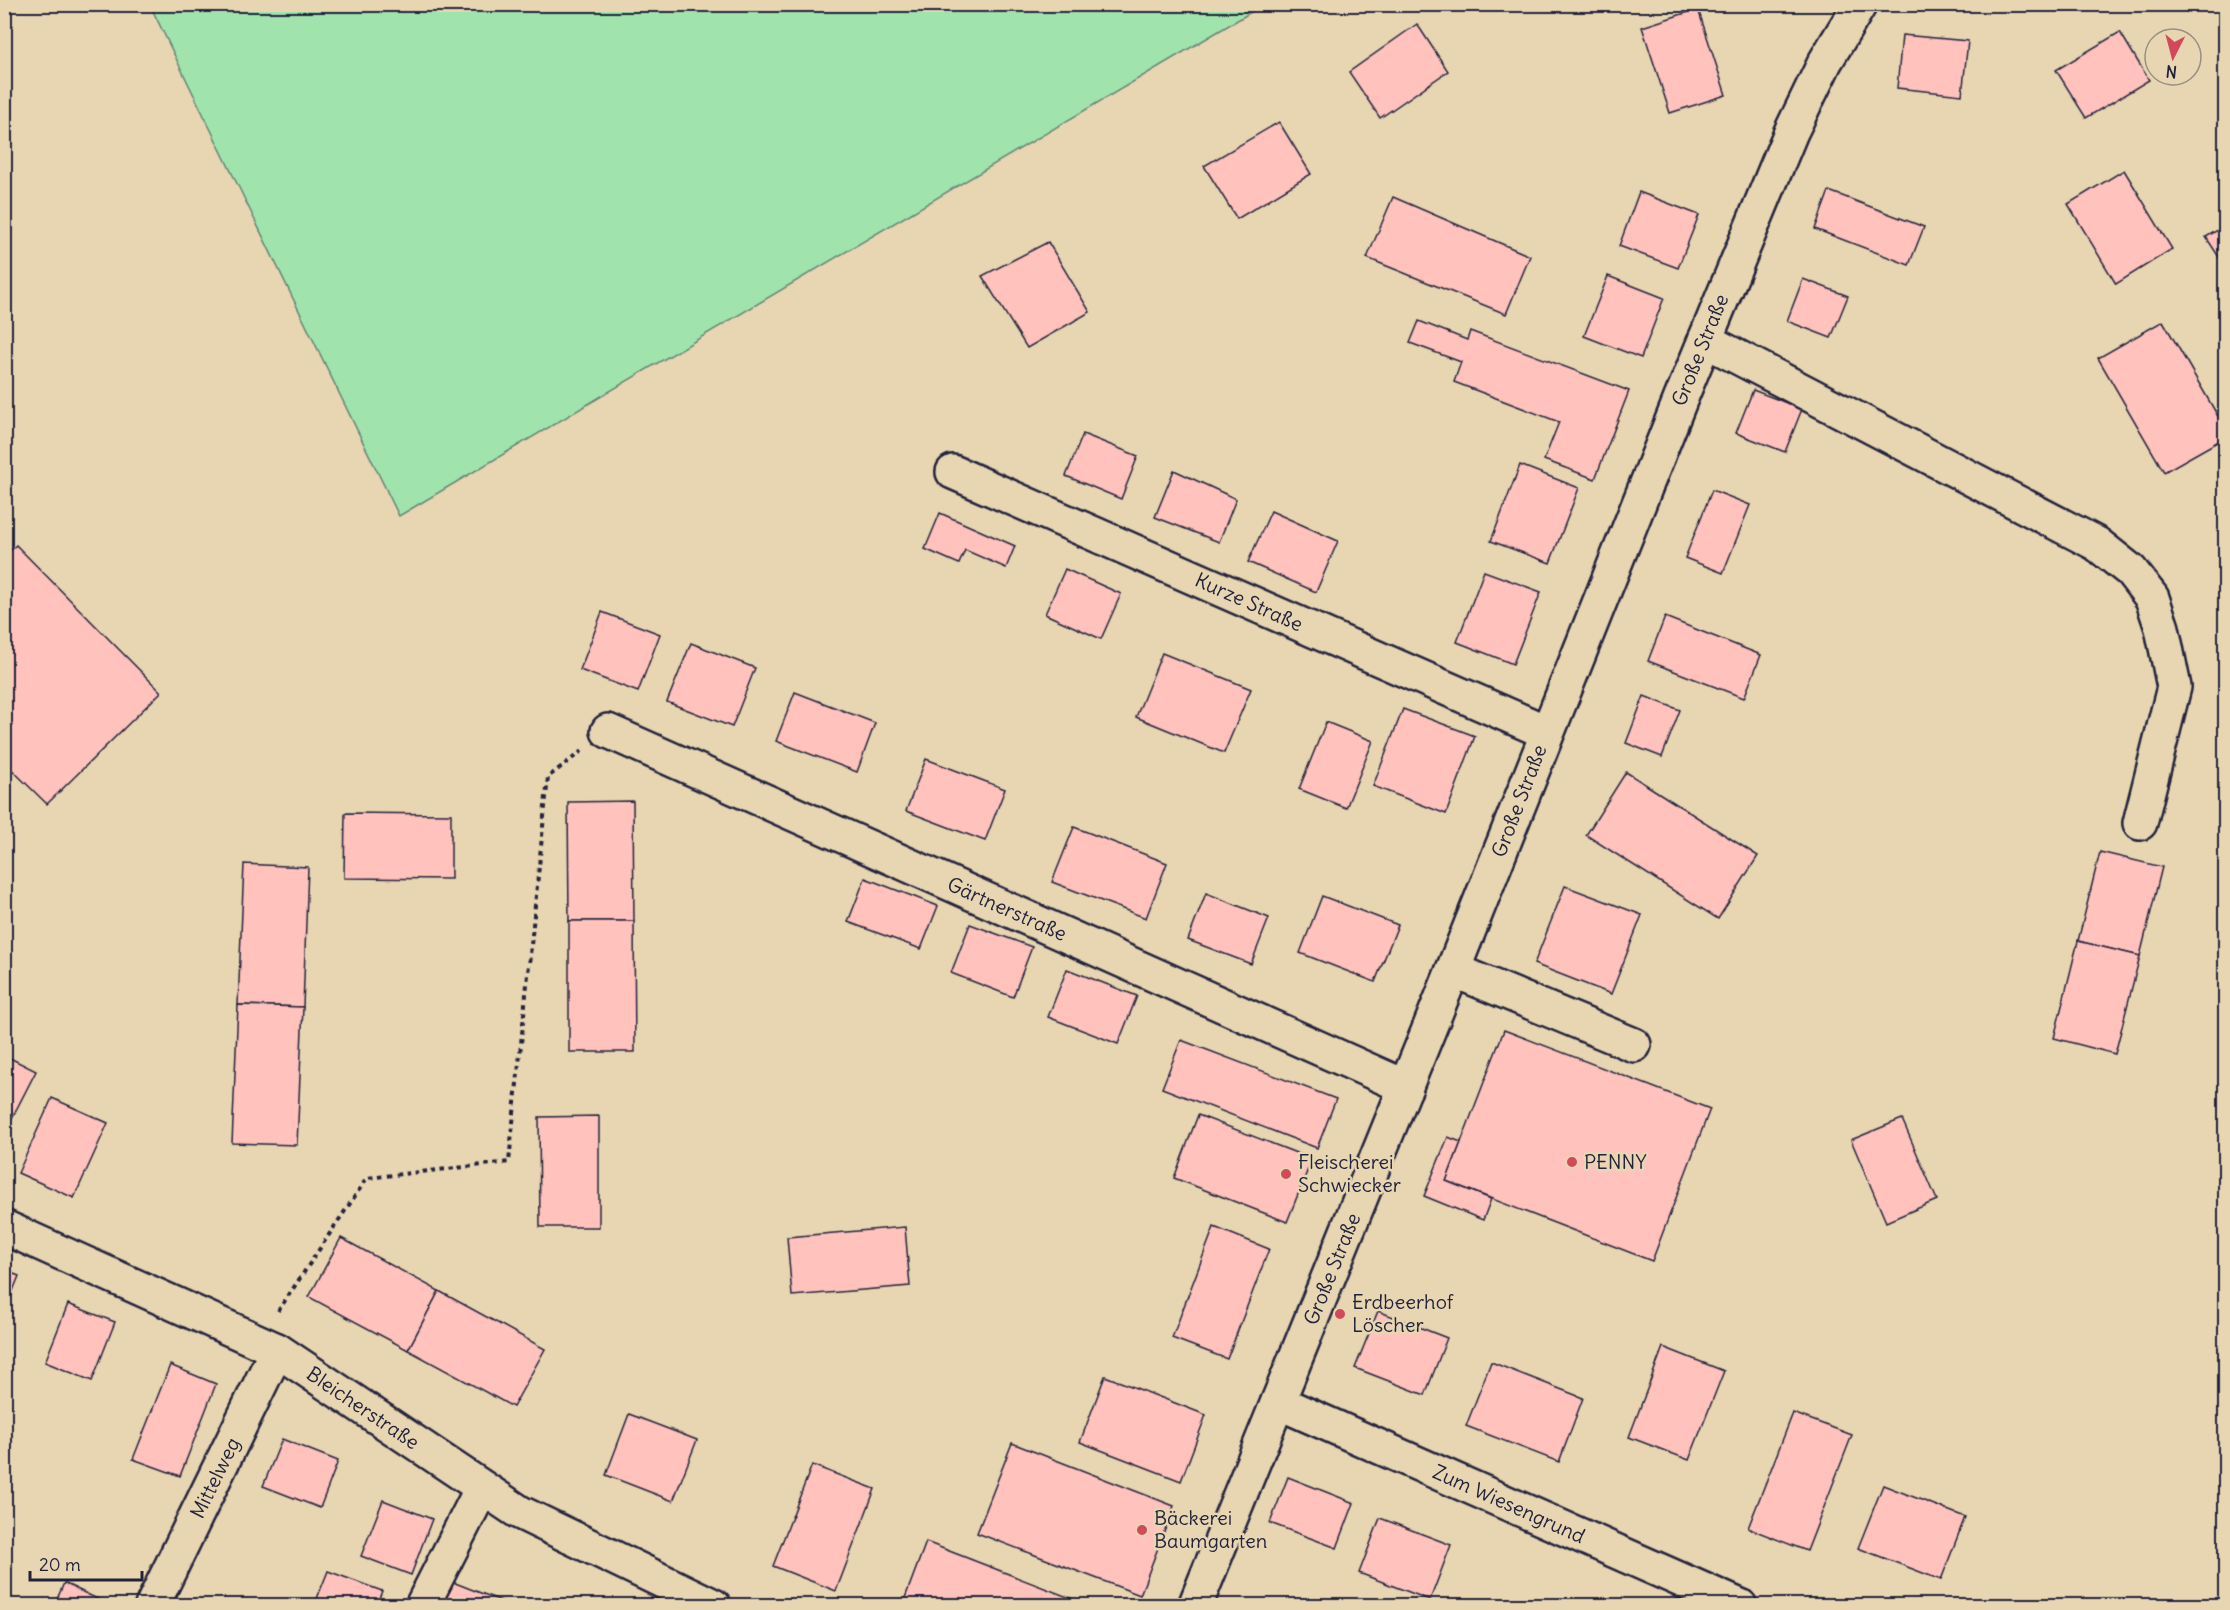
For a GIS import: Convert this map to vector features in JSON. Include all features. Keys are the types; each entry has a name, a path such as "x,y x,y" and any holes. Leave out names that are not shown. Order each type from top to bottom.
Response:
{"street":[{"name":"Große Straße","path":"1195,1605 1406,1087 1546,732 1791,132 1825,62 1860,4"},
{"path":"1705,340 2097,544 2131,571 2152,598 2162,628 2174,687 2140,823"},
{"name":"Kurze Straße","path":"952,472 1546,732"},
{"name":"Gärtnerstraße","path":"608,731 1406,1087"},
{"path":"1453,970 1634,1045"},
{"name":"Bleicherstraße","path":"4,1227 267,1346 519,1512 714,1605"},
{"name":"Mittelweg","path":"152,1605 267,1346"},
{"name":"Zum Wiesengrund","path":"1278,1402 1740,1605"},
{"path":"422,1605 482,1488"}],"path":[{"path":"267,1346 367,1178 509,1162 548,777 608,731"}],"green space":[{"path":"150,5 1263,5 399,516"}],"building":[{"path":"1698,9 1726,95 1670,113 1642,27"},
{"path":"1417,24 1448,71 1380,118 1349,72"},
{"path":"2120,32 2143,70 2143,84 2086,118 2056,70"},
{"path":"1902,35 1968,41 1962,95 1897,88"},
{"path":"1279,122 1311,174 1237,219 1204,166"},
{"path":"2124,170 2172,249 2116,284 2068,204"},
{"path":"1829,191 1924,227 1909,265 1815,229"},
{"path":"1639,192 1699,215 1678,268 1619,246"},
{"path":"1393,197 1530,256 1506,314 1367,258"},
{"path":"2226,225 2226,268 2206,237"},
{"path":"1048,242 1090,312 1027,348 982,276"},
{"path":"1608,276 1664,298 1641,358 1584,336"},
{"path":"1803,279 1848,296 1831,338 1787,321"},
{"path":"1419,321 1467,340 1470,331 1629,391 1595,479 1544,460 1559,422 1454,382 1461,362 1410,343"},
{"path":"2163,321 2226,430 2226,437 2164,472 2098,358"},
{"path":"1753,390 1802,409 1785,452 1736,433"},
{"path":"1083,434 1138,456 1121,499 1066,476"},
{"path":"1520,465 1579,488 1550,563 1491,541"},
{"path":"1174,470 1236,499 1219,542 1155,517"},
{"path":"1712,490 1750,505 1723,573 1685,558"},
{"path":"1271,511 1338,541 1316,592 1248,562"},
{"path":"940,513 1015,546 1006,568 965,550 959,564 925,549"},
{"path":"16,545 161,692 47,804 4,762 4,556"},
{"path":"1065,569 1121,594 1101,639 1045,614"},
{"path":"1484,571 1541,592 1513,664 1457,642"},
{"path":"602,612 660,634 638,692 580,670"},
{"path":"1665,617 1761,655 1744,698 1648,661"},
{"path":"691,643 755,668 732,727 667,702"},
{"path":"1162,653 1251,689 1224,753 1136,717"},
{"path":"795,692 875,723 857,772 776,741"},
{"path":"1644,696 1680,710 1662,757 1626,743"},
{"path":"1403,709 1475,736 1446,814 1373,786"},
{"path":"1326,722 1373,741 1346,808 1299,789"},
{"path":"926,759 1005,789 985,841 906,811"},
{"path":"1626,772 1758,856 1718,919 1586,835"},
{"path":"633,801 634,921 569,921 568,802"},
{"path":"345,813 451,814 451,879 344,878"},
{"path":"1074,827 1167,863 1146,918 1052,882"},
{"path":"2100,852 2162,867 2140,956 2078,941"},
{"path":"244,864 308,867 303,1007 238,1005"},
{"path":"865,878 938,906 921,949 848,922"},
{"path":"1565,886 1642,915 1611,994 1534,964"},
{"path":"1206,893 1269,918 1251,964 1188,940"},
{"path":"1322,896 1398,925 1375,982 1300,953"},
{"path":"569,921 634,921 635,1052 569,1052"},
{"path":"970,924 1032,947 1013,997 951,973"},
{"path":"2078,941 2140,956 2115,1054 2054,1038"},
{"path":"1067,969 1137,996 1118,1044 1048,1017"},
{"path":"238,1005 303,1007 297,1145 232,1143"},
{"name":"PENNY","path":"1504,1030 1710,1109 1652,1261 1446,1181"},
{"path":"1181,1040 1336,1099 1317,1148 1162,1088"},
{"path":"4,1055 36,1071 12,1118 4,1114"},
{"path":"52,1098 108,1123 74,1198 18,1173"},
{"path":"1198,1115 1312,1159 1287,1222 1174,1178"},
{"path":"599,1116 599,1227 540,1227 539,1117"},
{"path":"1902,1119 1937,1200 1886,1222 1851,1140"},
{"path":"1448,1137 1461,1142 1446,1181 1491,1199 1483,1220 1424,1196"},
{"path":"905,1227 910,1286 792,1296 787,1237"},
{"path":"1214,1227 1269,1249 1227,1359 1172,1338"},
{"path":"341,1238 439,1291 408,1350 309,1297"},
{"path":"4,1270 19,1276 4,1313"},
{"path":"439,1291 545,1349 513,1407 408,1350"},
{"path":"68,1304 115,1322 92,1381 45,1362"},
{"path":"1378,1311 1447,1338 1425,1395 1355,1368"},
{"path":"1663,1347 1724,1371 1689,1460 1629,1437"},
{"path":"1491,1362 1583,1398 1559,1462 1466,1426"},
{"path":"170,1365 216,1384 180,1476 133,1459"},
{"path":"1105,1376 1206,1415 1181,1481 1080,1442"},
{"path":"1793,1413 1852,1435 1807,1551 1748,1528"},
{"path":"629,1414 697,1440 673,1501 606,1475"},
{"path":"282,1439 338,1461 320,1508 263,1486"},
{"path":"1012,1443 1174,1506 1140,1595 977,1533"},
{"path":"812,1465 875,1489 836,1591 773,1566"},
{"path":"1288,1477 1354,1503 1337,1548 1270,1523"},
{"path":"1883,1485 1965,1517 1941,1580 1858,1548"},
{"path":"383,1500 432,1519 411,1575 361,1556"},
{"path":"1380,1518 1451,1545 1430,1600 1359,1573"},
{"path":"926,1542 1091,1606 902,1606"},
{"path":"328,1571 382,1591 376,1606 314,1606"},
{"path":"445,1579 514,1606 435,1606"},
{"path":"64,1583 112,1606 54,1606"}],"place":[{"name":"PENNY","path":"1572,1162"},
{"name":"Fleischerei Schwiecker","path":"1286,1174"},
{"name":"Erdbeerhof Löscher","path":"1340,1314"},
{"name":"Bäckerei Baumgarten","path":"1142,1530"}]}
